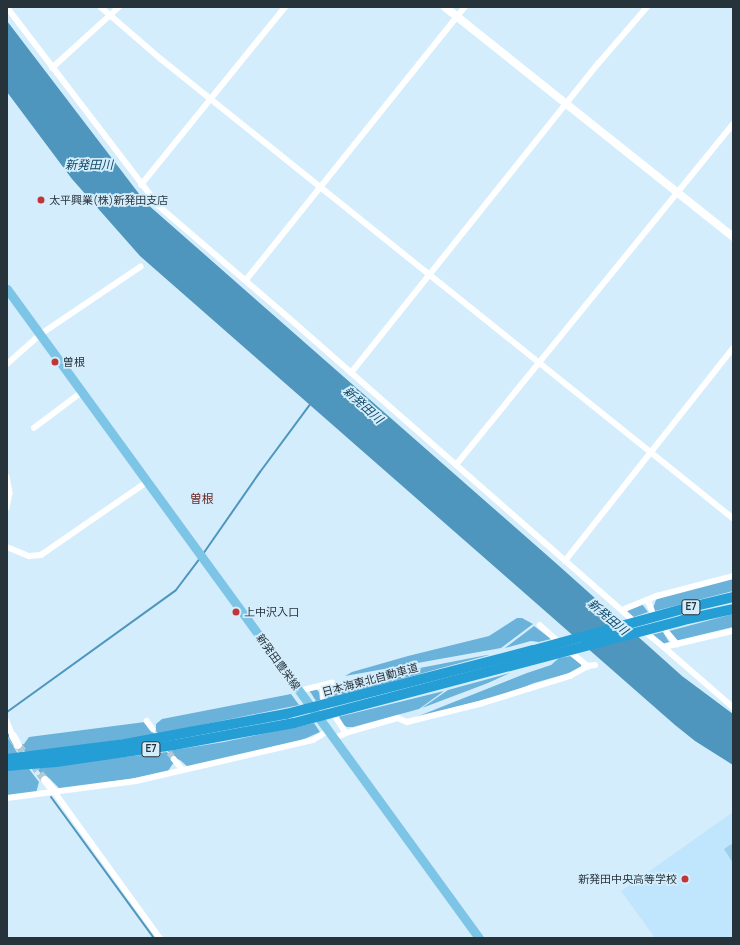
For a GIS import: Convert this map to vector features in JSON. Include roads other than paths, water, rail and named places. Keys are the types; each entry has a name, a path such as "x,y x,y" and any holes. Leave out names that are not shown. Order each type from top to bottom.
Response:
{"highway":[{"name":"日本海東北自動車道","path":"7,759 126,744 286,714 553,645 651,614 733,597"},
{"name":"日本海東北自動車道","path":"7,766 174,745 294,723 561,654 656,627 733,609"}],"main road":[{"name":"新発田豊栄線","path":"7,289 479,938"}],"street":[{"path":"7,7 141,185 159,206 246,280 564,561 733,707"},
{"path":"101,7 109,16 210,98 733,518"},
{"path":"52,68 119,7"},
{"path":"141,185 284,7"},
{"path":"445,7 733,237"},
{"path":"246,280 465,7"},
{"path":"351,373 566,104 647,7"},
{"path":"456,465 733,124"},
{"path":"7,364 40,334 140,267"},
{"path":"564,561 733,348"},
{"path":"34,428 82,392"},
{"path":"7,477 10,493 7,508"},
{"path":"7,547 29,556 41,555 147,482"},
{"path":"622,610 648,600 732,576"},
{"path":"648,600 651,614"},
{"path":"540,625 588,666"},
{"path":"664,647 733,631"},
{"path":"667,632 677,644"},
{"path":"334,738 398,718 407,722 483,703 570,676 588,666 595,666"},
{"path":"299,691 332,683"},
{"path":"323,686 324,698 346,733"},
{"path":"7,721 18,745"},
{"path":"147,721 153,729"},
{"path":"7,798 54,791 94,788 136,781 313,740 328,731"},
{"path":"174,759 183,770"},
{"path":"45,780 160,938"}],"water":[{"name":"新発田川","path":"7,21 146,203 682,676 733,714 733,765 695,741 675,725 140,256 72,179 7,92"}],"waterway":[{"path":"203,554 260,472 311,403"},
{"path":"7,712 176,590 199,559"},
{"path":"7,733 14,745"},
{"path":"51,797 154,938"}],"tunnel":[{"path":"18,745 45,780"},
{"path":"164,746 174,759"}],"place":[{"name":"太平興業(株)新発田支店","path":"41,200"},
{"name":"曽根","path":"55,362"},
{"name":"上中沢入口","path":"236,612"},
{"name":"新発田中央高等学校","path":"685,879"}],"district":[{"name":"曽根","path":"202,499"}]}
